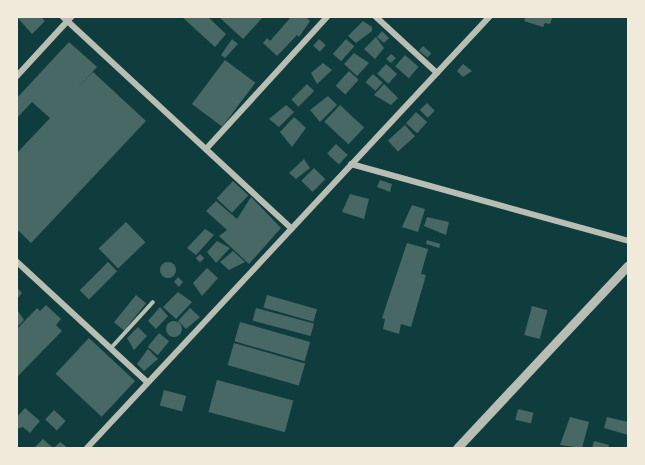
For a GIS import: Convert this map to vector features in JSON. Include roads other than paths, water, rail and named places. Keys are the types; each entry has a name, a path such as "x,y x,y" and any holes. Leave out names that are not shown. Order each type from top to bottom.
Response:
{"street":[{"path":"206,149 328,16"},
{"path":"375,16 437,73"},
{"path":"87,448 490,16"},
{"path":"16,77 67,18 292,229"},
{"path":"351,164 628,241"},
{"path":"16,261 147,382"},
{"path":"457,448 628,265"}],"lane":[{"path":"111,348 153,302"}]}
